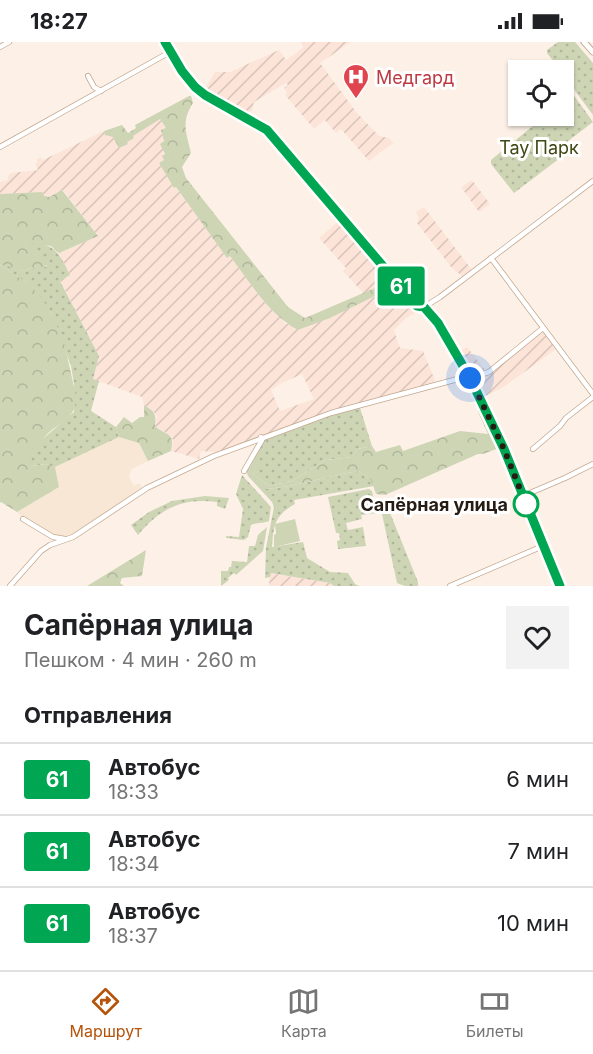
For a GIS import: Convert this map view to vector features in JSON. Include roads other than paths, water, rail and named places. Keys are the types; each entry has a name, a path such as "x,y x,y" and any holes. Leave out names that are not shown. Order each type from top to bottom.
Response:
{"main road":[{"path":"584,42 593,52"}],"street":[{"path":"0,47 9,42"},
{"path":"165,42 188,80 205,95 267,130 417,306 424,307 440,297 593,181"},
{"path":"0,147 170,52"},
{"path":"88,76 100,92"},
{"path":"491,258 593,395 532,449"},
{"path":"424,307 438,323 470,377 504,449 560,586"},
{"path":"10,586 41,551 50,545 68,540 147,488 214,456 331,412 489,372 543,328"},
{"path":"244,471 262,440 261,437"},
{"path":"522,496 593,464"},
{"path":"23,519 53,537 68,540"},
{"path":"450,586 543,546"}],"place":[{"name":"Медгард","path":"356,100"},
{"name":"Сапёрная улица","path":"526,504"}],"park label":[{"name":"Тау Парк","path":"539,147"}]}
